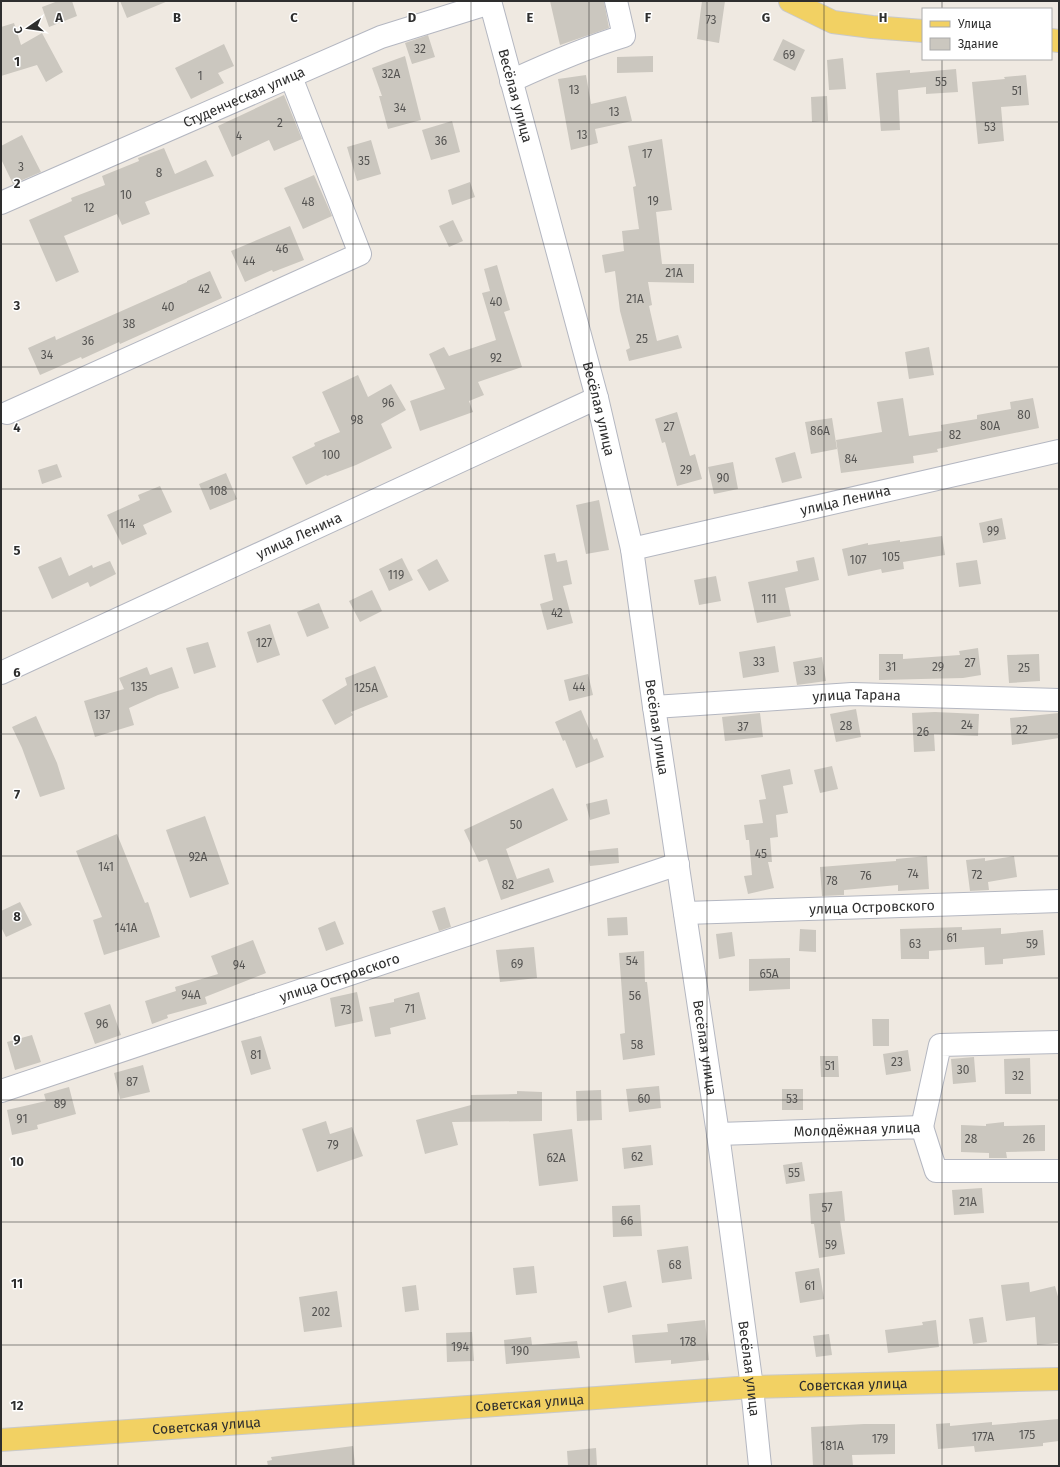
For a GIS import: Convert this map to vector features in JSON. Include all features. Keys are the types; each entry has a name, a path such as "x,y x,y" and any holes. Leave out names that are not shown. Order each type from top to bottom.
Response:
{"main road":[{"path":"790,1 833,22 922,31"},
{"name":"Советская улица","path":"1,1440 752,1387 1059,1379"}],"street":[{"path":"512,81 539,67 585,48 624,36 616,1"},
{"name":"Весёлая улица","path":"490,2 597,398 632,549 654,707 718,1134 752,1387 760,1466"},
{"name":"Студенческая улица","path":"1,202 381,37 490,2"},
{"path":"7,414 360,254 291,77"},
{"name":"улица Ленина","path":"1,673 597,398"},
{"name":"улица Ленина","path":"632,549 1059,451"},
{"name":"улица Тарана","path":"654,707 852,694 1059,700"},
{"name":"улица Островского","path":"1,1092 678,864"},
{"name":"улица Островского","path":"685,913 1059,901"},
{"path":"922,1127 940,1045 1059,1042"},
{"name":"Молодёжная улица","path":"718,1134 922,1127 936,1171 1059,1171"}],"building":[{"path":"58,1 72,1 77,16 49,27 42,7"},
{"path":"120,1 168,1 127,18"},
{"path":"550,1 604,1 609,28 560,45"},
{"path":"702,1 725,1 719,43 697,39"},
{"path":"14,23 21,45 42,33 63,72 46,82 37,65 1,76 1,27"},
{"path":"428,35 435,57 412,64 405,43"},
{"path":"783,39 805,50 795,71 773,60"},
{"path":"224,44 234,66 218,73 224,83 191,99 175,68"},
{"path":"405,56 421,120 388,129 379,96 382,96 372,68"},
{"path":"653,56 653,72 617,73 617,57"},
{"path":"843,58 846,89 829,90 827,60"},
{"path":"956,69 958,92 926,94 926,87 898,90 900,130 881,131 876,73 910,70 910,73"},
{"path":"586,75 591,104 626,96 632,121 595,129 598,143 571,150 558,79"},
{"path":"1026,75 1029,105 1001,107 1004,141 978,144 972,82 1005,79 1004,77"},
{"path":"284,95 302,139 274,151 269,140 232,157 218,126"},
{"path":"827,96 828,121 812,122 811,97"},
{"path":"452,121 460,152 431,160 422,130"},
{"path":"22,135 41,172 13,184 1,159 1,146"},
{"path":"662,139 672,210 656,212 662,264 694,264 694,283 648,282 652,305 649,306 657,341 678,335 682,348 629,361 626,350 630,348 620,311 615,271 605,273 602,255 624,251 622,231 639,229 633,187 636,186 628,146"},
{"path":"371,140 381,174 357,181 347,147"},
{"path":"164,148 175,174 206,160 214,176 145,202 150,214 122,225 117,214 64,236 79,272 56,282 29,220 72,201 71,198 105,185 102,176 139,161 138,158"},
{"path":"314,175 332,216 303,229 284,188"},
{"path":"470,182 475,197 452,205 448,190"},
{"path":"453,220 463,241 449,247 439,226"},
{"path":"290,226 304,260 273,272 272,270 245,282 231,251"},
{"path":"497,265 510,310 504,312 522,367 478,382 484,395 469,401 473,412 420,431 410,401 445,389 429,354 444,347 449,356 496,340 482,293 490,291 484,269"},
{"path":"210,271 222,298 120,344 119,342 82,359 81,357 40,375 28,348 55,336 56,340"},
{"path":"929,347 934,375 909,379 905,352"},
{"path":"358,375 368,397 391,384 406,410 381,424 392,448 356,465 327,476 326,475 306,485 292,457 315,446 314,443 340,432 322,392"},
{"path":"903,398 909,436 942,431 941,425 977,419 977,415 1011,409 1010,402 1033,398 1039,428 937,449 938,452 913,456 914,463 841,473 836,440 882,432 877,402"},
{"path":"677,412 690,456 695,454 702,479 677,486 665,442 662,443 655,419"},
{"path":"832,418 837,449 811,454 805,422"},
{"path":"795,452 802,478 782,483 775,458"},
{"path":"733,462 738,489 714,494 708,467"},
{"path":"57,464 62,477 42,484 38,470"},
{"path":"226,473 237,499 210,510 199,484"},
{"path":"160,486 172,512 143,525 147,534 122,545 107,515 140,500 138,495"},
{"path":"599,500 609,550 586,554 576,505"},
{"path":"1002,518 1006,539 983,543 979,523"},
{"path":"942,536 945,555 903,562 904,569 882,573 881,569 848,576 842,549 868,543 868,545 900,540 900,542"},
{"path":"555,553 557,562 567,560 572,584 563,586 573,623 547,630 540,604 553,600 544,555"},
{"path":"61,557 69,576 92,565 93,568 110,561 116,574 90,587 88,582 52,599 38,567"},
{"path":"814,557 819,580 785,588 791,616 757,623 748,582 798,571 796,561"},
{"path":"402,558 413,580 389,591 379,569"},
{"path":"437,559 449,581 429,591 417,570"},
{"path":"977,560 981,584 959,587 956,563"},
{"path":"716,576 721,601 699,605 694,580"},
{"path":"372,590 382,611 360,622 349,601"},
{"path":"319,603 329,628 307,637 297,612"},
{"path":"270,624 280,655 257,663 247,632"},
{"path":"208,642 216,667 194,674 186,648"},
{"path":"775,646 779,672 743,678 739,652"},
{"path":"978,648 981,675 963,678 879,680 879,654 903,654 903,659 960,655 959,651"},
{"path":"1039,654 1040,681 1009,683 1007,655"},
{"path":"822,657 826,681 797,685 793,662"},
{"path":"375,666 388,697 351,712 353,715 335,725 322,700 347,685 345,678"},
{"path":"147,667 150,675 172,667 179,688 158,695 129,708 134,725 95,737 84,701 124,689 119,678"},
{"path":"588,674 593,695 569,701 564,680"},
{"path":"856,709 861,737 836,742 830,714"},
{"path":"581,710 594,740 597,738 604,757 576,768 565,740 563,741 555,722"},
{"path":"935,712 979,714 978,736 934,734 935,751 914,752 912,713"},
{"path":"760,713 763,737 725,741 722,717"},
{"path":"1059,713 1059,738 1012,745 1010,718"},
{"path":"36,716 57,763 65,789 40,797 22,748 12,727"},
{"path":"832,766 838,789 820,793 814,770"},
{"path":"790,769 793,784 783,786 788,813 776,815 778,837 770,838 772,862 768,862 774,888 748,894 744,876 752,875 749,840 746,840 744,825 763,823 759,800 766,799 761,775"},
{"path":"553,788 568,820 506,849 517,879 549,868 554,882 501,900 487,859 479,862 464,830"},
{"path":"607,799 610,814 590,820 586,804"},
{"path":"205,816 229,884 190,898 166,830"},
{"path":"117,834 145,903 148,902 160,937 104,955 93,920 102,917 76,851"},
{"path":"618,848 619,863 590,866 588,851"},
{"path":"927,856 929,889 898,891 898,885 844,890 844,895 822,896 820,867 896,861 896,859"},
{"path":"1014,856 1017,877 988,882 989,890 970,891 966,860 985,858 985,861"},
{"path":"20,902 32,925 6,937 1,927 1,911"},
{"path":"445,907 451,927 439,931 432,911"},
{"path":"627,917 628,935 608,936 607,918"},
{"path":"335,921 344,944 326,951 318,928"},
{"path":"962,927 962,930 1001,928 1001,934 1043,930 1045,955 1003,959 1003,964 985,965 984,947 929,951 929,959 901,959 900,929"},
{"path":"800,929 816,930 816,952 799,951"},
{"path":"732,932 735,956 719,959 716,934"},
{"path":"253,940 266,973 205,997 207,1004 167,1015 168,1018 152,1024 145,1001 176,991 175,987 218,974 211,956"},
{"path":"534,947 537,978 500,982 496,950"},
{"path":"644,951 645,982 647,982 655,1055 623,1060 620,1034 625,1033 619,953"},
{"path":"790,958 790,989 749,991 749,959"},
{"path":"357,992 363,1021 335,1027 330,998"},
{"path":"419,992 426,1019 390,1028 391,1034 375,1037 369,1007 394,1002 394,999"},
{"path":"110,1004 121,1035 95,1044 84,1013"},
{"path":"872,1019 889,1019 889,1046 873,1046"},
{"path":"32,1035 41,1062 15,1070 7,1042"},
{"path":"261,1036 271,1069 251,1075 241,1041"},
{"path":"908,1050 911,1071 886,1075 883,1054"},
{"path":"820,1056 838,1056 839,1077 821,1077"},
{"path":"974,1057 976,1082 953,1084 951,1059"},
{"path":"1030,1058 1031,1094 1005,1094 1004,1059"},
{"path":"143,1065 150,1092 120,1099 114,1073"},
{"path":"659,1086 661,1108 629,1112 626,1089"},
{"path":"69,1087 76,1114 37,1125 38,1129 12,1135 7,1110 46,1101 44,1094"},
{"path":"782,1089 803,1089 803,1110 782,1110"},
{"path":"601,1090 602,1120 577,1121 576,1091"},
{"path":"517,1091 542,1092 542,1121 452,1122 458,1145 425,1154 416,1120 471,1105 471,1095 517,1094"},
{"path":"326,1121 330,1134 352,1127 363,1156 317,1172 302,1129"},
{"path":"1004,1122 1004,1126 1045,1125 1045,1151 1006,1152 1007,1158 989,1158 989,1153 961,1152 961,1125 986,1126 986,1124"},
{"path":"572,1129 578,1181 539,1186 533,1134"},
{"path":"651,1145 653,1165 624,1169 622,1148"},
{"path":"802,1162 805,1181 786,1184 783,1165"},
{"path":"982,1188 984,1213 954,1215 952,1190"},
{"path":"842,1191 845,1221 840,1221 845,1254 819,1258 814,1224 811,1224 809,1194"},
{"path":"640,1205 642,1236 613,1237 612,1206"},
{"path":"688,1246 692,1279 662,1283 657,1250"},
{"path":"534,1266 537,1293 516,1295 513,1268"},
{"path":"819,1268 824,1299 800,1303 795,1272"},
{"path":"626,1281 632,1307 608,1313 603,1286"},
{"path":"1029,1282 1030,1292 1055,1286 1059,1300 1059,1343 1037,1345 1035,1317 1006,1321 1001,1285"},
{"path":"416,1285 419,1310 405,1312 402,1287"},
{"path":"337,1291 342,1327 304,1332 299,1297"},
{"path":"983,1317 987,1342 973,1344 969,1319"},
{"path":"705,1320 709,1360 671,1364 671,1360 635,1363 632,1335 668,1332 667,1324"},
{"path":"936,1320 939,1347 888,1353 885,1330 923,1325 922,1322"},
{"path":"472,1332 474,1361 447,1362 446,1333"},
{"path":"829,1334 832,1355 816,1357 813,1336"},
{"path":"531,1337 532,1345 577,1341 580,1358 506,1364 504,1340"},
{"path":"1059,1419 1059,1441 1043,1443 1043,1446 975,1452 974,1446 938,1449 936,1424 950,1423 950,1426 992,1422 992,1425"},
{"path":"895,1424 895,1454 852,1455 853,1466 813,1466 811,1427"},
{"path":"353,1446 355,1466 268,1466 267,1461 272,1460 271,1457"},
{"path":"596,1448 597,1466 568,1466 567,1451"}]}
